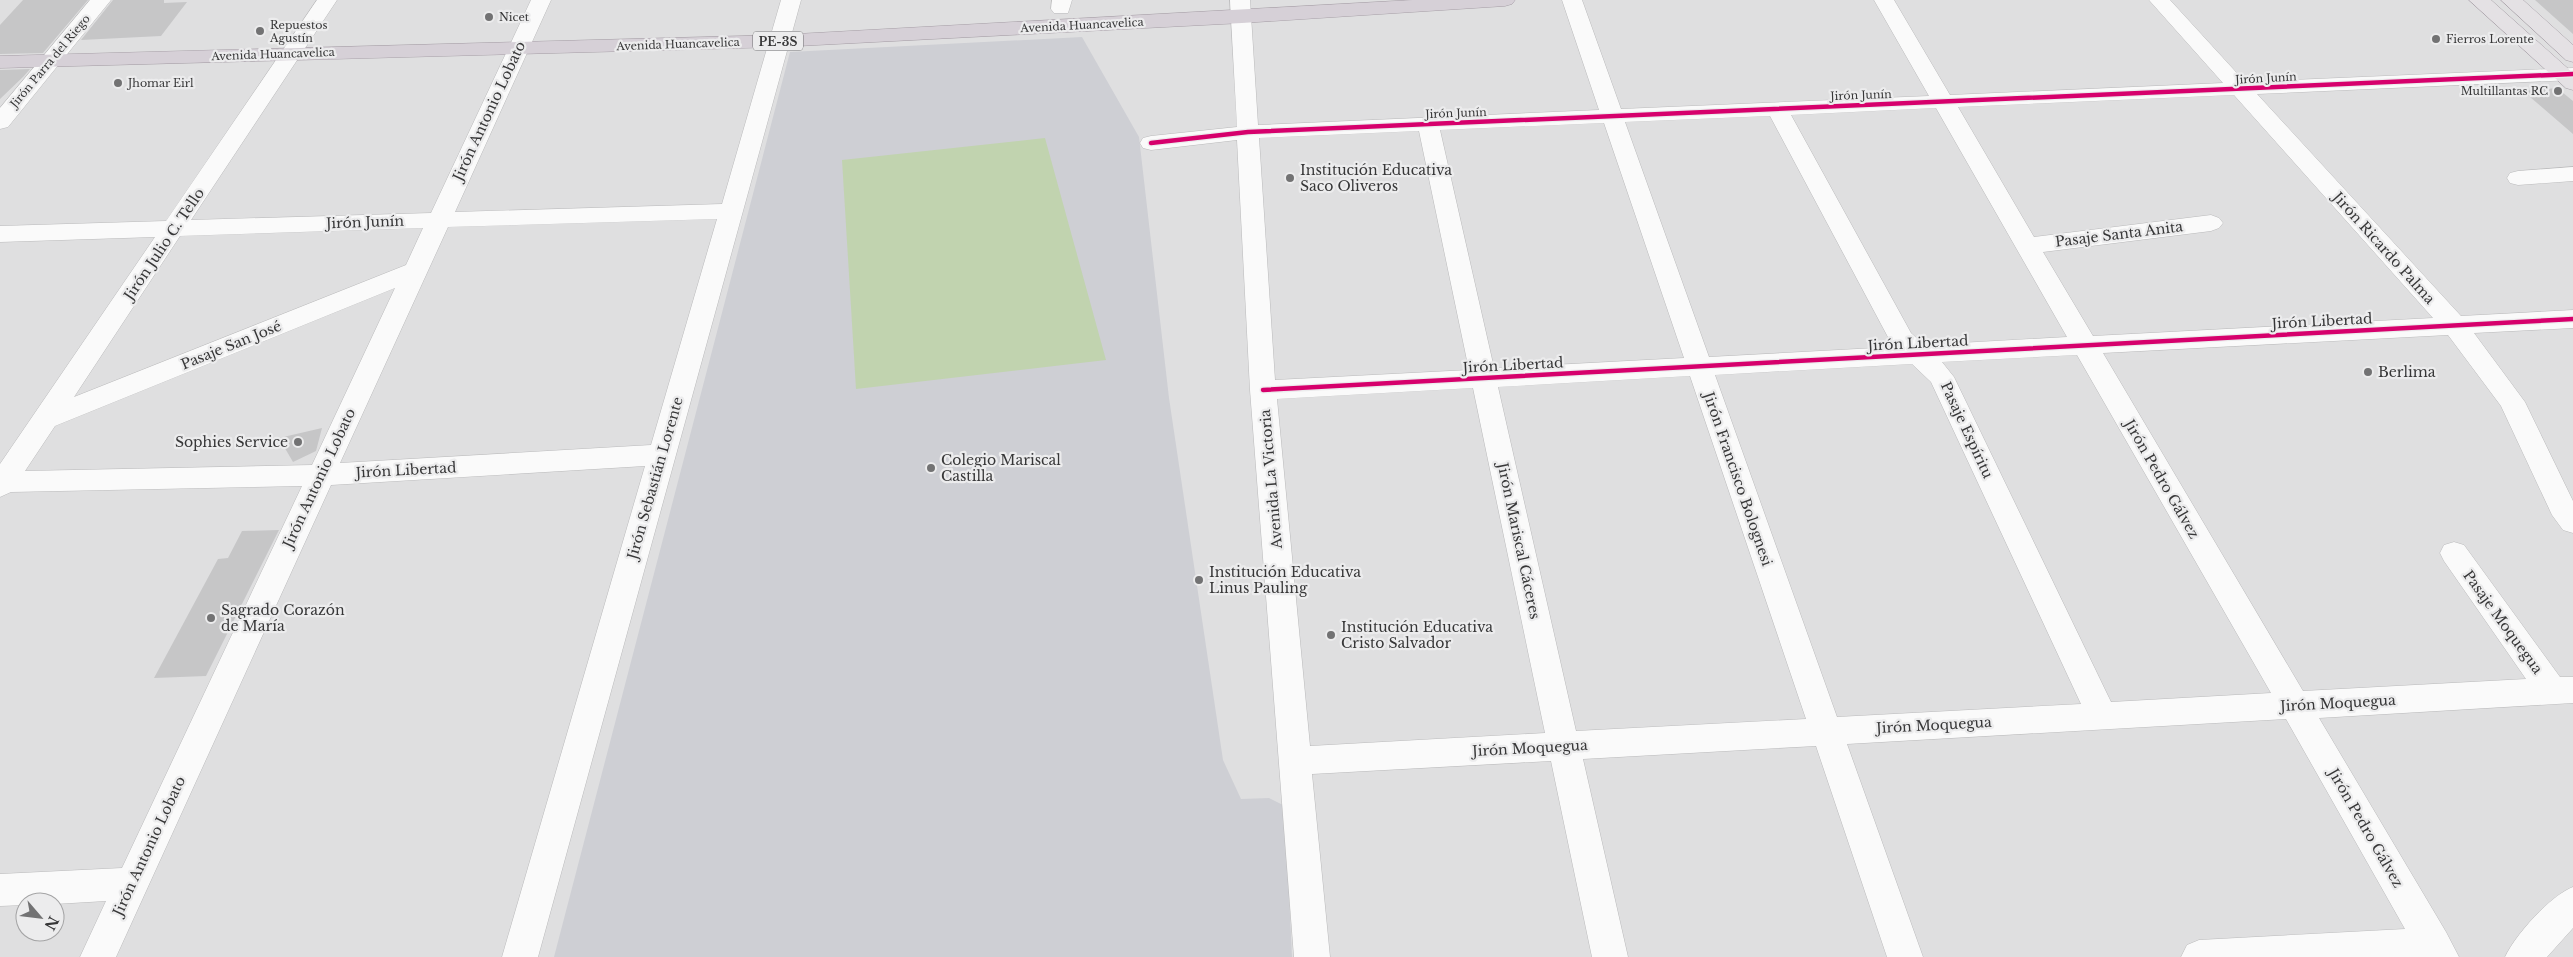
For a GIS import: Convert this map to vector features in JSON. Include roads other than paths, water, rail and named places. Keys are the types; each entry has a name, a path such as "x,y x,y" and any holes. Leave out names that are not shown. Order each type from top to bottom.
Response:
{"highway":[{"name":"Avenida Huancavelica","path":"784,22 1246,5 1505,0"},
{"name":"Avenida Huancavelica","path":"0,62 298,45 522,39 1062,4 1246,5"},
{"name":"Avenida Huancavelica","path":"0,42 67,41 298,45"}],"main road":[{"path":"2479,0 2570,78"},
{"path":"2511,0 2573,56"}],"street":[{"name":"Jirón Parra del Riego","path":"0,122 101,0"},
{"name":"Jirón Julio C. Tello","path":"1,483 48,418 327,0"},
{"name":"Jirón Antonio Lobato","path":"98,957 541,0"},
{"name":"Jirón Francisco Bolognesi","path":"1572,0 1904,957"},
{"name":"Jirón Pedro Gálvez","path":"1884,0 2438,950"},
{"name":"Jirón Ricardo Palma","path":"2159,0 2455,326 2512,402 2562,508 2573,522"},
{"name":"Avenida La Victoria","path":"1246,5 1248,132 1263,390 1312,957"},
{"name":"Jirón Sebastián Lorente","path":"520,957 784,22"},
{"name":"Jirón Junín","path":"1150,143 1248,132 2240,89 2570,78"},
{"name":"Pasaje Espíritu","path":"1777,109 1902,339 1941,377 2102,716"},
{"name":"Jirón Mariscal Cáceres","path":"1428,124 1610,957"},
{"path":"2518,178 2573,174"},
{"name":"Jirón Junín","path":"0,234 730,211"},
{"name":"Pasaje Santa Anita","path":"2027,246 2210,223"},
{"name":"Pasaje San José","path":"48,418 415,271"},
{"name":"Jirón Libertad","path":"1263,390 2455,326 2569,323"},
{"name":"Jirón Libertad","path":"1,483 321,475 662,455"},
{"name":"Pasaje Moquegua","path":"2454,553 2562,690"},
{"name":"Jirón Moquegua","path":"1295,761 2562,690"},
{"path":"0,890 132,884"},
{"path":"2523,957 2573,903"},
{"path":"2199,957 2438,950"}],"place":[{"name":"Nicet","path":"489,17"},
{"name":"Repuestos Agustín","path":"260,31"},
{"name":"Fierros Lorente","path":"2436,39"},
{"name":"Jhomar Eirl","path":"118,83"},
{"name":"Multillantas RC","path":"2558,91"},
{"name":"Institución Educativa Saco Oliveros","path":"1290,178"},
{"name":"Berlima","path":"2368,372"},
{"name":"Sophies Service","path":"298,442"},
{"name":"Colegio Mariscal Castilla","path":"931,468"},
{"name":"Institución Educativa Linus Pauling","path":"1199,580"},
{"name":"Sagrado Corazón de María","path":"211,618"},
{"name":"Institución Educativa Cristo Salvador","path":"1331,635"}]}
